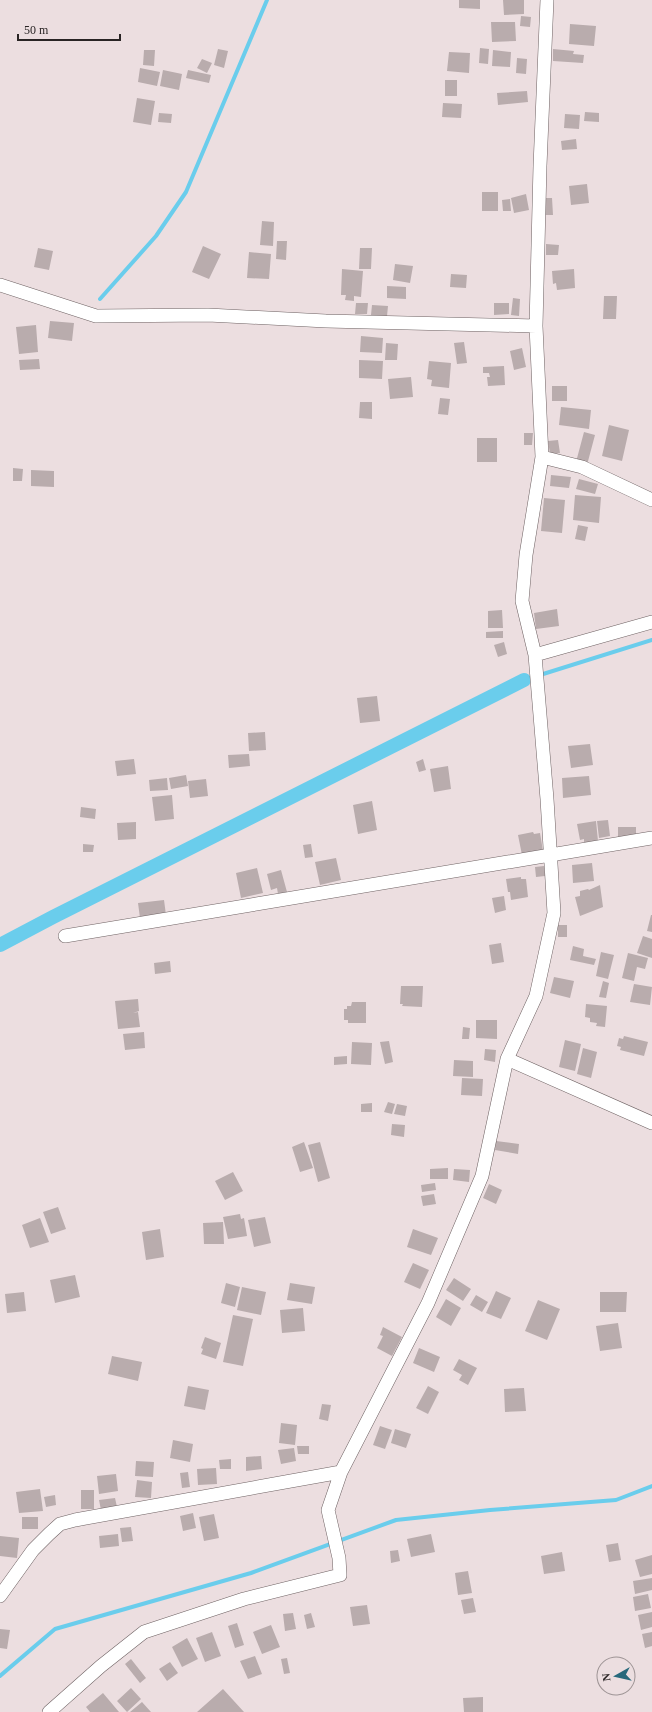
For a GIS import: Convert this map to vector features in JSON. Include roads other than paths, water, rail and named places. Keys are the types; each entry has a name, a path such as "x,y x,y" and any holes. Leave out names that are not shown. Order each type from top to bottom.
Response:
{"street":[{"path":"48,1712 101,1666 144,1632 244,1599 340,1575 339,1558 328,1510 340,1472 428,1303 482,1176 507,1059 536,996 554,913 551,856 534,655 522,601 526,555 542,457 536,326 540,166 547,0"},
{"path":"0,285 96,316 208,315 326,321 536,326"},
{"path":"542,457 582,467 652,500"},
{"path":"534,655 652,622"},
{"path":"66,936 652,838"},
{"path":"507,1059 652,1123"},
{"path":"0,1596 33,1550 60,1524 340,1472"}],"waterway":[{"path":"100,299 156,236 186,192 267,0"},
{"path":"524,680 652,640"},
{"path":"0,945 524,680"},
{"path":"0,1676 55,1629 251,1573 396,1520 490,1510 616,1500 652,1486"}]}
